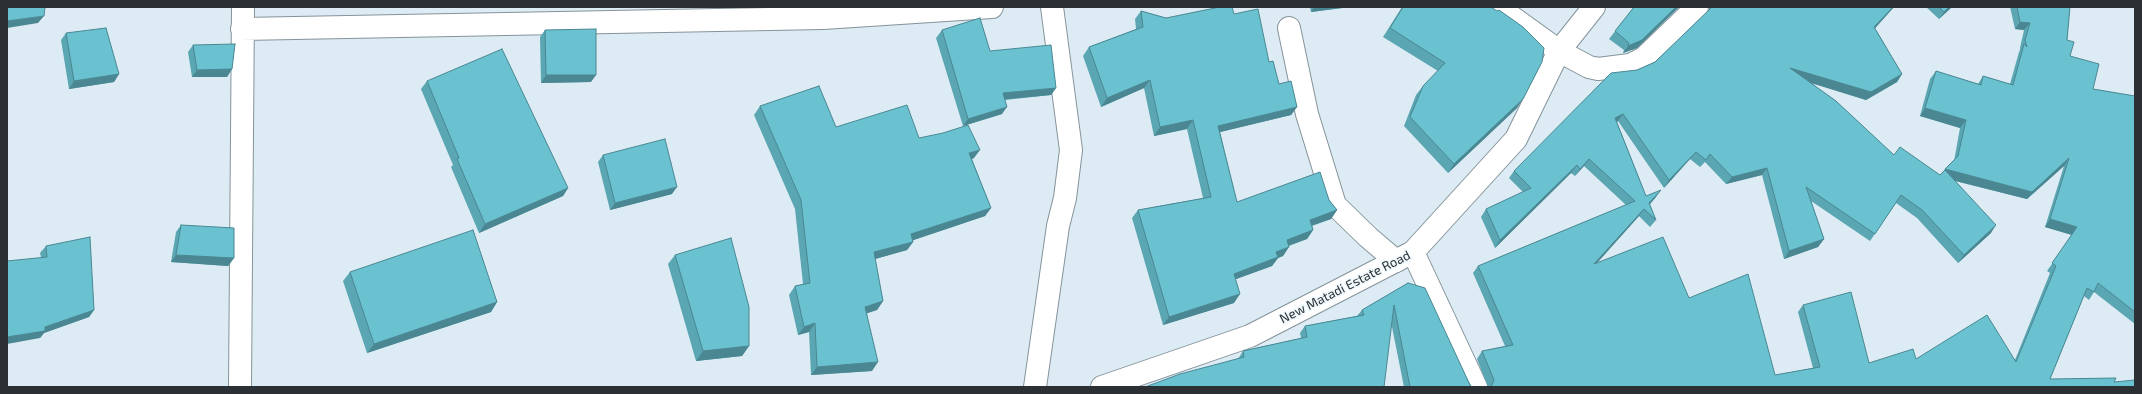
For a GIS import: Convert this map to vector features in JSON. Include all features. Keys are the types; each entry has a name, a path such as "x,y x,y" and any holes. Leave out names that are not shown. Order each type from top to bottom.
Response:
{"street":[{"path":"240,387 243,7"},
{"path":"242,29 823,18 992,7"},
{"path":"1035,387 1058,226 1065,198 1070,150 1052,7"},
{"path":"1498,7 1559,51 1589,67 1598,69 1630,65 1644,58 1697,7"},
{"name":"New Matadi Estate Road","path":"1102,387 1250,336 1405,257 1516,139 1559,51 1594,7"},
{"path":"1289,28 1307,114 1335,205 1368,237 1405,257 1476,387"}],"building":[{"path":"7,7 45,7 44,16 7,21"},
{"path":"1220,7 1232,7 1234,14 1258,9 1269,62 1273,61 1279,84 1291,81 1297,107 1218,126 1237,202 1320,172 1329,200 1337,210 1310,220 1313,230 1287,240 1289,247 1276,252 1278,257 1234,274 1240,294 1169,317 1138,210 1211,197 1193,120 1160,127 1150,80 1107,98 1089,47 1143,27 1141,11 1166,18"},
{"path":"1403,7 1491,7 1497,11 1499,10 1523,27 1544,48 1542,62 1523,99 1454,164 1410,117 1423,86 1445,63 1390,28"},
{"path":"1634,7 1676,7 1642,40 1628,46 1629,43 1615,31"},
{"path":"1712,7 1893,7 1874,27 1902,74 1871,92 1790,68 1836,101 1894,155 1900,147 1940,175 1945,170 1996,225 1964,255 1922,210 1901,195 1875,234 1806,187 1824,239 1789,251 1767,168 1732,177 1710,154 1706,160 1696,152 1669,180 1623,114 1615,118 1646,196 1661,190 1649,203 1656,220 1644,209 1594,264 1663,237 1689,298 1748,274 1775,375 1820,367 1803,305 1851,292 1869,363 1913,349 1916,359 1987,315 2016,362 2056,266 2052,263 2077,227 2050,219 2069,158 2032,192 1945,169 1958,156 1966,120 1925,108 1936,71 1981,85 1983,76 2013,85 2024,44 2027,47 2025,40 2030,23 2020,22 2017,7 2070,7 2067,40 2074,42 2070,56 2099,64 2093,89 2135,96 2135,312 2098,283 2094,292 2087,288 2050,379 2116,378 2114,382 2135,380 2135,387 1491,387 1494,380 1482,351 1513,345 1478,266 1635,201 1589,159 1580,169 1577,165 1500,240 1486,209 1531,188 1514,171 1611,73 1637,70 1655,62"},
{"path":"1939,7 1949,7 1944,12"},
{"path":"980,18 990,51 1051,45 1056,88 1003,93 1007,107 968,119 942,30"},
{"path":"106,28 119,74 74,81 66,33"},
{"path":"596,29 596,75 546,75 545,30"},
{"path":"235,44 232,69 197,70 193,45"},
{"path":"502,49 568,188 485,224 457,159 459,158 427,81"},
{"path":"819,86 836,127 907,105 919,138 943,133 968,125 980,150 969,153 991,208 911,234 913,242 874,252 883,301 865,307 878,362 817,367 815,323 804,327 795,286 810,283 801,200 760,106"},
{"path":"665,139 677,187 615,203 603,155"},
{"path":"181,225 234,228 234,258 176,255"},
{"path":"473,230 497,302 374,344 350,272"},
{"path":"90,237 94,310 45,327 45,331 7,337 7,261 47,257 46,246"},
{"path":"731,238 749,307 749,346 703,351 675,255"},
{"path":"1408,283 1425,288 1472,387 1410,387 1394,305 1384,387 1145,387 1180,374 1244,357 1243,351 1307,337 1305,326 1364,315 1362,310"}]}
